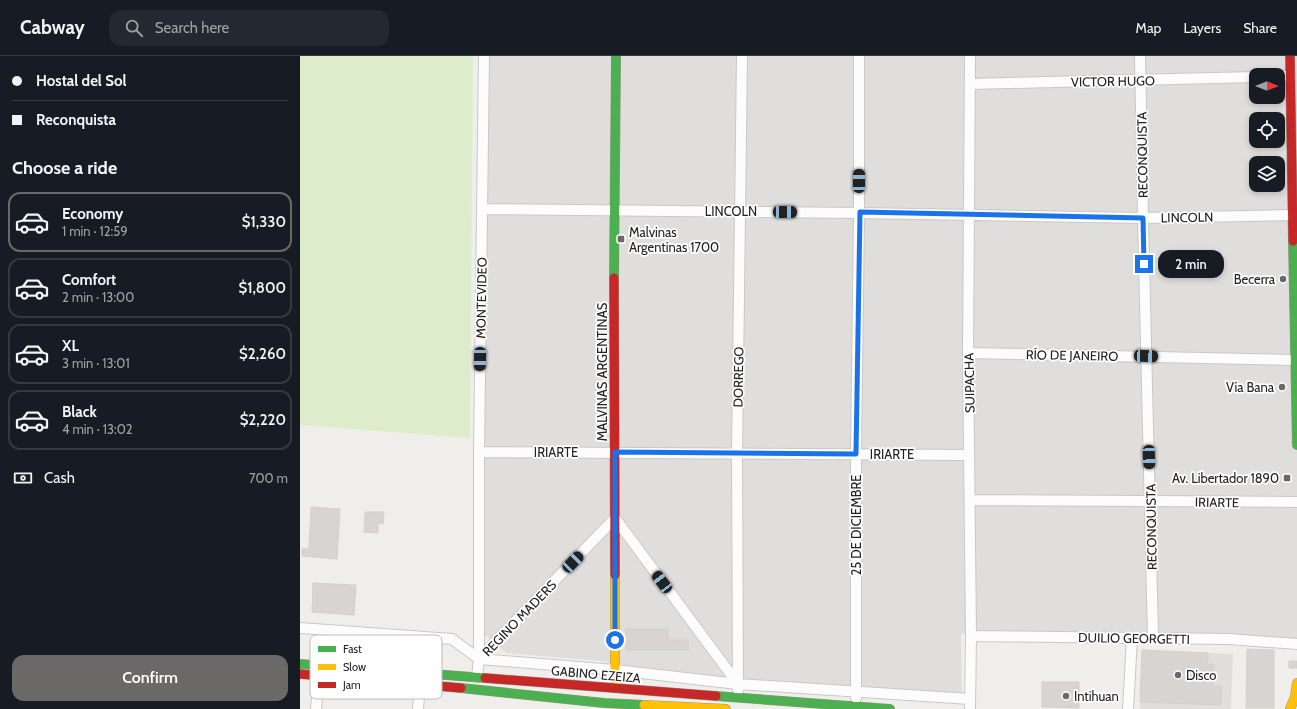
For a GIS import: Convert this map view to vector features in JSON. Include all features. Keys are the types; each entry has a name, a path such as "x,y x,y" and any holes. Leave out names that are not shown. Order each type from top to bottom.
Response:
{"main road":[{"name":"MALVINAS ARGENTINAS","path":"616,56 614,210 615,670 618,688"},
{"path":"1290,56 1295,217 1295,360 1297,446"},
{"name":"GABINO EZEIZA","path":"300,664 310,665"},
{"path":"300,674 310,675"},
{"name":"GABINO EZEIZA","path":"442,674 890,709"},
{"path":"1290,709 1295,697 1297,683"},
{"path":"442,687 617,707 726,709"}],"street":[{"name":"MONTEVIDEO","path":"477,677 479,659 479,452 484,56"},
{"name":"DORREGO","path":"738,698 737,453 742,56"},
{"name":"25 DE DICIEMBRE","path":"855,707 856,454 860,212 859,56"},
{"name":"SUIPACHA","path":"970,56 968,353 971,636 970,704"},
{"name":"RECONQUISTA","path":"1140,56 1146,356 1154,638"},
{"path":"1285,76 1290,76"},
{"name":"VICTOR HUGO","path":"970,84 1249,77"},
{"name":"LINCOLN","path":"482,209 860,212 1143,218 1295,217"},
{"name":"RÍO DE JANEIRO","path":"968,353 1295,360"},
{"name":"IRIARTE","path":"479,452 969,455"},
{"name":"IRIARTE","path":"970,500 1297,502"},
{"path":"615,518 738,684"},
{"name":"REGINO MADERS","path":"479,659 615,518"},
{"path":"300,628 397,635"},
{"name":"DUILIO GEORGETTI","path":"971,636 1154,638 1297,644"},
{"path":"442,638 452,639 479,659 615,670 738,684 856,692 970,704"},
{"path":"1128,709 1132,638"},
{"path":"617,707 618,688"},
{"path":"316,709 317,699"},
{"path":"418,709 419,699"}],"shaded area":[{"path":"487,56 1297,56 1297,643 961,634 962,701 661,672 601,661 506,653 484,634"},
{"path":"1208,653 1233,654 1231,709 1140,709 1140,702 1221,705 1222,686 1213,686 1214,664 1207,664"}],"green space":[{"path":"300,56 473,56 470,438 300,425"}],"building":[{"path":"311,507 340,509 337,559 302,556 302,549 309,549"},
{"path":"365,512 384,512 383,524 378,523 378,533 364,532"},
{"path":"313,583 356,585 354,615 312,612"},
{"path":"626,629 668,629 668,640 688,640 688,650 626,650"},
{"path":"1247,649 1274,650 1274,708 1246,708"},
{"name":"Disco","path":"1142,650 1208,653 1207,664 1214,664 1213,686 1222,686 1221,705 1140,702"},
{"path":"1289,661 1297,661 1297,668 1289,668"},
{"path":"1042,682 1079,682 1079,708 1042,707"}],"traffic: fast":[{"path":"614,278 616,56"},
{"path":"1293,241 1297,445"},
{"path":"300,664 310,665"},
{"path":"442,675 485,678"},
{"path":"461,688 604,703 644,705"},
{"path":"716,696 890,709"}],"traffic: slow":[{"path":"615,575 615,670 618,688"},
{"path":"1290,709 1295,697 1297,683"},
{"path":"644,705 726,709"}],"traffic: jam":[{"path":"1290,56 1293,241"},
{"path":"614,278 615,575"},
{"path":"300,674 310,675"},
{"path":"485,678 716,696"},
{"path":"442,686 461,688"}],"place":[{"name":"Malvinas Argentinas 1700","path":"621,239"},
{"name":"Becerra","path":"1283,279"},
{"name":"Vía Bana","path":"1282,387"},
{"name":"Av. Libertador 1890","path":"1287,478"},
{"name":"Disco","path":"1178,675"},
{"name":"Intihuan","path":"1066,696"}],"route":[{"path":"615,640 615,452 856,454 860,212 1143,218 1144,264"}]}
